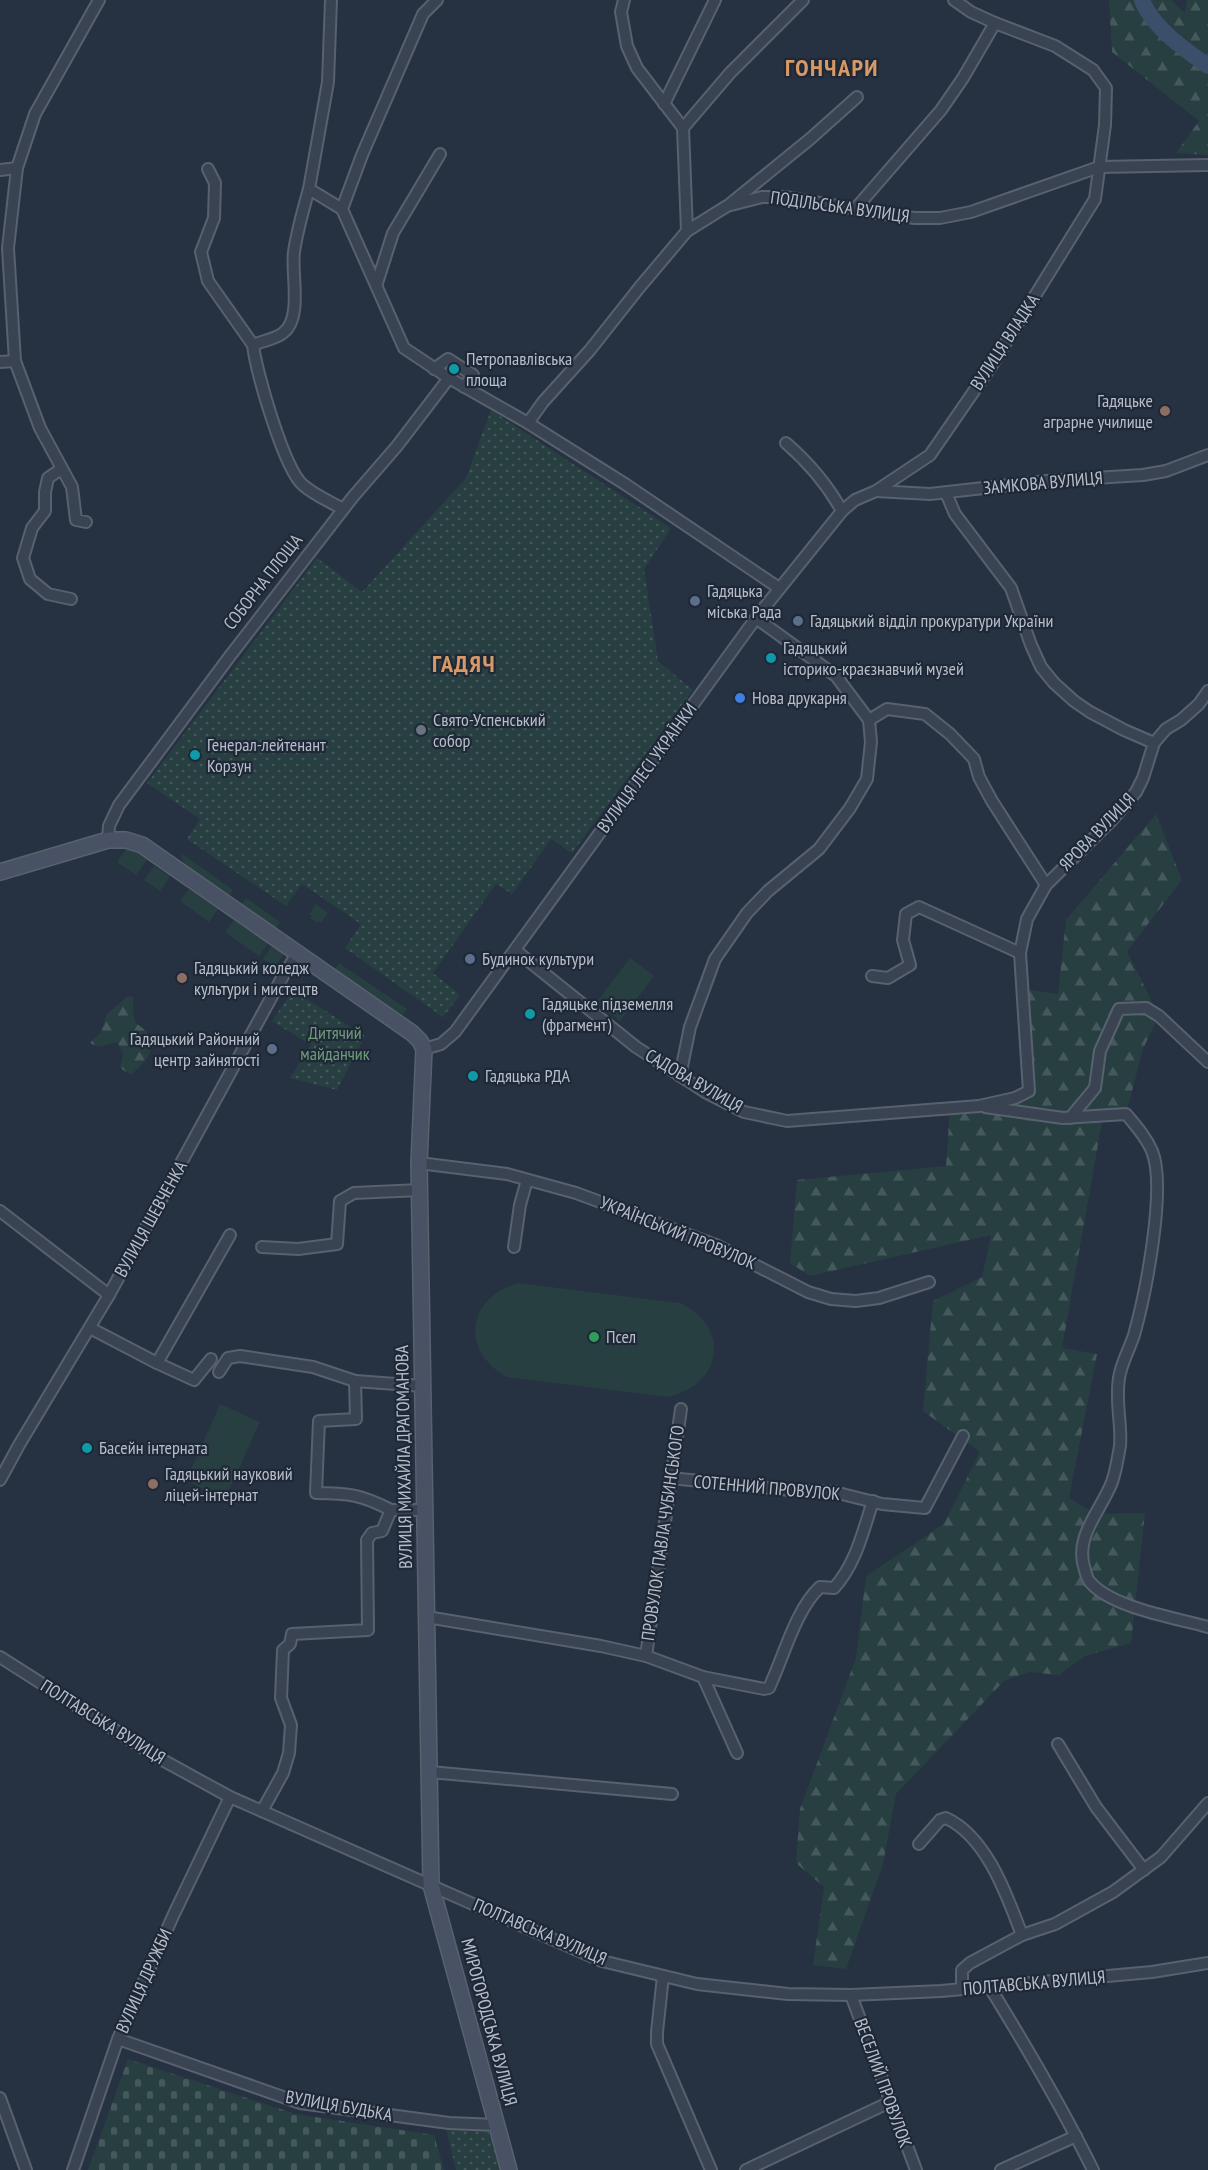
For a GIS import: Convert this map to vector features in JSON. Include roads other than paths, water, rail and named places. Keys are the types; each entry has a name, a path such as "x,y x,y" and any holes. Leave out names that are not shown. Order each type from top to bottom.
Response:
{"street":[{"path":"86,522 76,520 72,487 40,428 15,361 8,248 17,168 35,114 99,0"},
{"path":"253,345 284,333 292,318 295,298 292,275 293,256 297,231 309,189 328,82 331,0"},
{"path":"342,209 362,155 423,14 437,0"},
{"path":"624,0 621,12 627,46 637,68 683,128 687,231"},
{"path":"664,104 715,0"},
{"path":"683,128 730,73 803,0"},
{"name":"ВУЛИЦЯ ВЛАДКА","path":"876,491 930,455 980,383 1095,199 1105,125 1106,88 1093,69 1055,46 970,12 954,0"},
{"path":"856,208 941,110 963,78 995,23"},
{"path":"727,206 803,145 857,97"},
{"path":"377,283 393,233 440,154"},
{"name":"ПОДІЛЬСЬКА ВУЛИЦЯ","path":"528,423 543,402 590,350 687,231 727,206 762,197 773,197 915,218 939,218 971,212 1099,167 1208,165"},
{"path":"0,170 17,168"},
{"path":"208,169 215,183 214,218 201,252 208,281 253,345 254,357 270,410 292,472 303,485 344,509"},
{"path":"309,189 342,209 377,283 404,348 434,369 528,423 625,484 779,588"},
{"path":"434,369 448,359 473,375 464,387"},
{"path":"0,362 15,361"},
{"name":"СОБОРНА ПЛОЩА","path":"108,840 109,826 119,805 230,656 449,378"},
{"path":"786,443 828,486 842,510"},
{"name":"ЗАМКОВА ВУЛИЦЯ","path":"876,491 930,494 1046,481 1143,475 1166,471 1208,455"},
{"path":"61,469 48,478 45,511 32,528 23,558 30,579 48,594 71,599"},
{"name":"ВУЛИЦЯ ЛЕСІ УКРАЇНКИ","path":"424,1049 441,1044 455,1032 756,618 808,556 842,510 855,500 876,491"},
{"path":"946,493 955,514 1011,588 1041,667 1054,683 1074,701 1124,730 1154,743 1166,729 1182,720 1199,704 1208,691"},
{"path":"680,1076 690,1027 715,959 747,914 768,891 819,849 850,808 867,779 871,742 869,720 836,676 756,618"},
{"path":"869,720 887,709 925,714 950,734 974,759 979,777 992,801 1046,885"},
{"name":"ЯРОВА ВУЛИЦЯ","path":"1029,1091 1020,953 1027,919 1046,885 1113,819 1136,792 1154,743"},
{"path":"0,872 108,840 126,840 142,845 412,1033 424,1049"},
{"path":"872,976 888,978 910,965 903,940 906,914 919,907 1020,953"},
{"name":"САДОВА ВУЛИЦЯ","path":"515,950 636,1047 705,1092 744,1112 787,1121 979,1106 1015,1098 1029,1091"},
{"name":"ВУЛИЦЯ ШЕВЧЕНКА","path":"0,1480 109,1295 297,954"},
{"path":"1070,1118 1095,1088 1100,1051 1119,1009 1146,1008 1159,1016 1208,1062"},
{"name":"ВУЛИЦЯ МИХАЙЛА ДРАГОМАНОВА","path":"424,1049 419,1163 431,1885"},
{"name":"САДОВА ВУЛИЦЯ","path":"979,1106 1070,1118 1126,1114 1144,1135 1153,1153 1157,1184 1155,1222 1143,1303 1131,1346 1119,1375 1117,1412 1120,1446 1112,1482 1081,1546 1083,1566 1089,1581 1101,1592 1145,1610 1208,1627"},
{"name":"УКРАЇНСЬКИЙ ПРОВУЛОК","path":"419,1163 507,1174 576,1193 716,1245 808,1292 831,1299 856,1301 879,1298 929,1282"},
{"path":"514,1247 520,1205 528,1180"},
{"path":"262,1247 298,1249 337,1244 340,1201 354,1193 420,1190"},
{"path":"0,1211 109,1295"},
{"path":"157,1363 230,1235"},
{"path":"90,1328 194,1380 211,1359"},
{"path":"219,1372 228,1358 240,1356 313,1367 355,1382 423,1386"},
{"path":"355,1382 356,1419 319,1421 316,1493 346,1493 367,1497 391,1510 425,1510"},
{"name":"ПРОВУЛОК ПАВЛА ЧУБИНСЬКОГО","path":"646,1656 681,1409"},
{"name":"СОТЕННИЙ ПРОВУЛОК","path":"670,1479 834,1492 873,1501 925,1508 963,1436"},
{"path":"427,1617 601,1646 646,1656 703,1677 769,1688 802,1612 815,1591 820,1587 834,1588 842,1579 859,1544 873,1501"},
{"path":"261,1811 283,1773 289,1753 291,1725 281,1698 283,1650 290,1644 292,1634 368,1630 367,1540 372,1533 382,1531 391,1510"},
{"name":"ПОЛТАВСЬКА ВУЛИЦЯ","path":"0,1657 157,1757 230,1797 602,1961 697,1984 788,1994 850,1995 962,1989 1152,1972 1208,1963"},
{"path":"703,1677 737,1753"},
{"path":"1058,1744 1096,1806 1144,1870"},
{"path":"430,1772 672,1794"},
{"name":"ВУЛИЦЯ ДРУЖБИ","path":"73,2170 118,2039 230,1797"},
{"path":"962,1989 962,1970 970,1963 1022,1935 1055,1924 1113,1893 1161,1857 1208,1803"},
{"path":"919,1844 940,1820 946,1818 960,1826 992,1866 1022,1935"},
{"name":"МИРОГОРОДСЬКА ВУЛИЦЯ","path":"431,1885 509,2170"},
{"path":"663,1976 657,2044 711,2170"},
{"path":"989,1986 1019,2034 1093,2170"},
{"name":"ВЕСЕЛИЙ ПРОВУЛОК","path":"850,1995 916,2170"},
{"name":"ВУЛИЦЯ БУДЬКА","path":"118,2039 300,2103 449,2123 497,2125"},
{"path":"0,2098 26,2170"},
{"path":"746,2170 890,2102"},
{"path":"1001,2170 1076,2136"}],"waterway":[{"path":"1142,0 1161,29 1208,66"}],"place":[{"name":"Петропавлівська площа","path":"454,369"},
{"name":"Гадяцьке аграрне училище","path":"1165,411"},
{"name":"Гадяцька міська Рада","path":"695,601"},
{"name":"Гадяцький відділ прокуратури України","path":"798,621"},
{"name":"Гадяцький історико-краєзнавчий музей","path":"771,658"},
{"name":"Нова друкарня","path":"740,698"},
{"name":"Свято-Успенський собор","path":"421,730"},
{"name":"Генерал-лейтенант Корзун","path":"195,755"},
{"name":"Будинок культури","path":"470,959"},
{"name":"Гадяцький коледж культури і мистецтв","path":"182,978"},
{"name":"Гадяцьке підземелля (фрагмент)","path":"530,1014"},
{"name":"Гадяцький Районний центр зайнятості","path":"272,1049"},
{"name":"Гадяцька РДА","path":"473,1076"},
{"name":"Псел","path":"594,1337"},
{"name":"Басейн інтерната","path":"87,1448"},
{"name":"Гадяцький науковий ліцей-інтернат","path":"153,1484"}],"district":[{"name":"ГОНЧАРИ","path":"832,68"},
{"name":"ГАДЯЧ","path":"464,664"}],"park label":[{"name":"Дитячий майданчик","path":"335,1043"}]}
